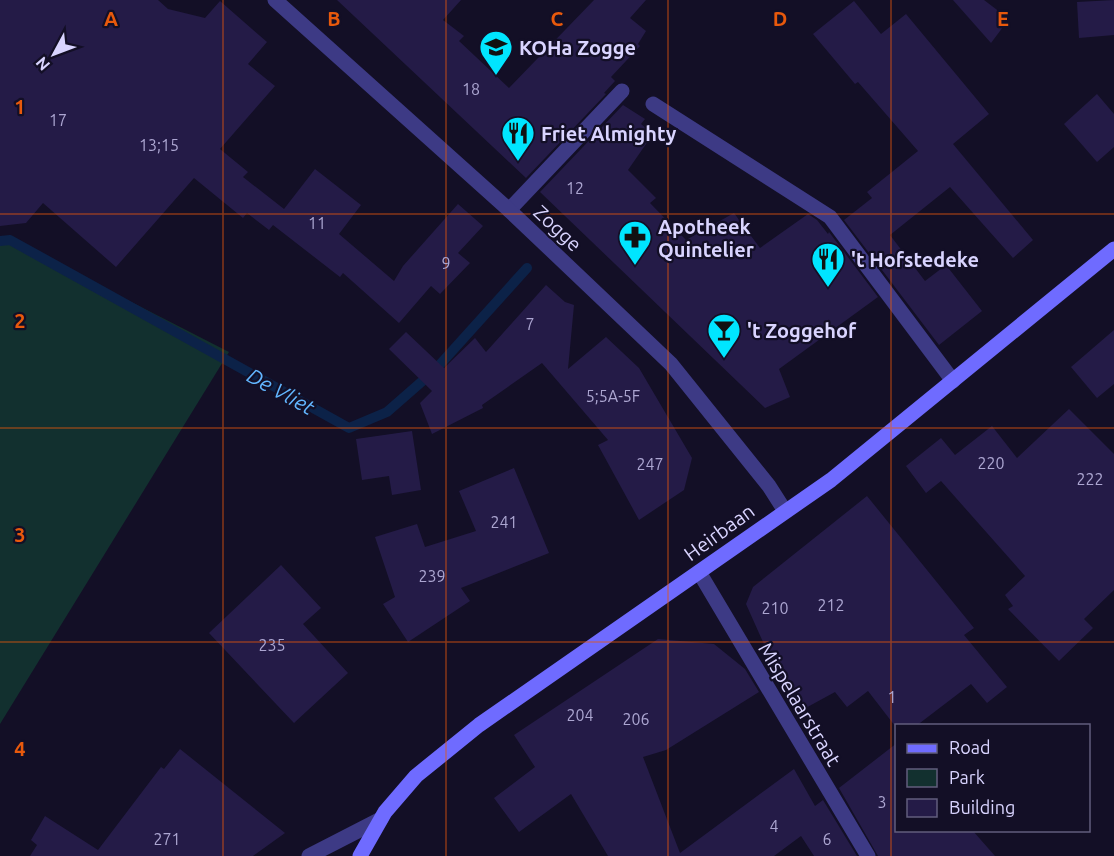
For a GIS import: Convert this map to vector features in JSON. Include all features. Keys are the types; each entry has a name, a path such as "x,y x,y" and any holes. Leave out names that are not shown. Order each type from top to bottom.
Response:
{"main road":[{"name":"Heirbaan","path":"360,856 381,819 416,777 479,725 831,480 1114,249"}],"street":[{"name":"Zogge","path":"275,0 508,210 671,364 769,486 785,511"},
{"path":"508,210 622,91"},
{"path":"653,104 830,217 953,381"},
{"name":"Mispelaarstraat","path":"699,572 868,856"},
{"path":"309,856 381,819"}],"green space":[{"path":"10,240 229,352 0,724 0,241"}],"building":[{"path":"0,0 158,0 168,9 205,18 220,1 267,42 248,64 275,86 220,149 248,172 243,177 284,209 315,169 361,205 339,234 394,281 403,266 458,204 483,226 458,253 470,263 440,294 431,286 399,323 343,273 340,277 273,225 269,230 247,213 243,218 194,178 116,267 43,203 26,223 0,226"},
{"path":"337,0 461,0 443,20 464,36 459,41 509,88 594,0 646,0 630,18 646,31 638,44 640,46 611,77 615,81 604,93 606,94 526,178"},
{"path":"953,0 984,0 1009,19 991,43"},
{"path":"1114,0 1114,35 1079,38 1077,2"},
{"path":"854,1 881,34 906,14 989,114 953,144 1033,240 1013,258 950,187 890,235 925,281 946,265 982,311 939,345 844,220 872,198 867,192 918,151 858,82 855,84 813,34"},
{"path":"1097,94 1114,114 1114,147 1097,162 1064,124"},
{"path":"623,105 645,119 641,124 653,134 628,170 656,198 650,203 686,240 734,213 760,248 808,214 817,220 828,234 829,232 878,297 779,369 790,397 765,408 540,192"},
{"path":"546,285 565,302 574,305 568,369 606,337 639,368 692,458 684,490 639,520 598,445 608,440 542,363 482,405 483,408 432,434 420,403 432,391 389,349 406,332 444,368 475,338 486,352"},
{"path":"1114,330 1114,384 1097,398 1071,367"},
{"path":"1069,409 1114,454 1114,590 1084,619 1093,628 1059,661 1008,609 1013,606 1005,595 1025,576 941,481 926,493 906,466 941,438 955,455 992,426 1017,458"},
{"path":"412,431 421,490 392,495 389,476 362,480 356,439"},
{"path":"514,468 549,553 461,588 470,601 408,642 383,604 395,597 375,537 417,524 425,547 476,531 459,491"},
{"path":"867,496 974,628 964,635 1007,687 987,703 971,684 919,724 895,724 895,726 868,691 847,707 835,692 802,710 784,677 780,680 746,604 753,587"},
{"path":"281,565 321,608 303,624 348,673 294,723 209,633"},
{"path":"658,639 714,644 745,669 759,692 666,750 643,757 680,853 794,769 815,806 823,800 857,856 814,856 801,836 774,856 608,856 571,794 519,832 494,798 535,767 514,735"},
{"path":"895,745 895,832 974,832 995,856 878,856 839,788"},
{"path":"180,749 285,833 253,856 30,856 37,845 31,840 45,816 98,850 161,767 164,769"}],"waterway":[{"name":"De Vliet","path":"0,241 10,240 349,428 387,412 435,370 527,268"}],"place":[{"name":"KOHa Zogge","path":"496,76"},
{"name":"Friet Almighty","path":"518,162"},
{"name":"Apotheek Quintelier","path":"635,266"},
{"name":"'t Hofstedeke","path":"828,288"},
{"name":"'t Zoggehof","path":"724,359"}]}
